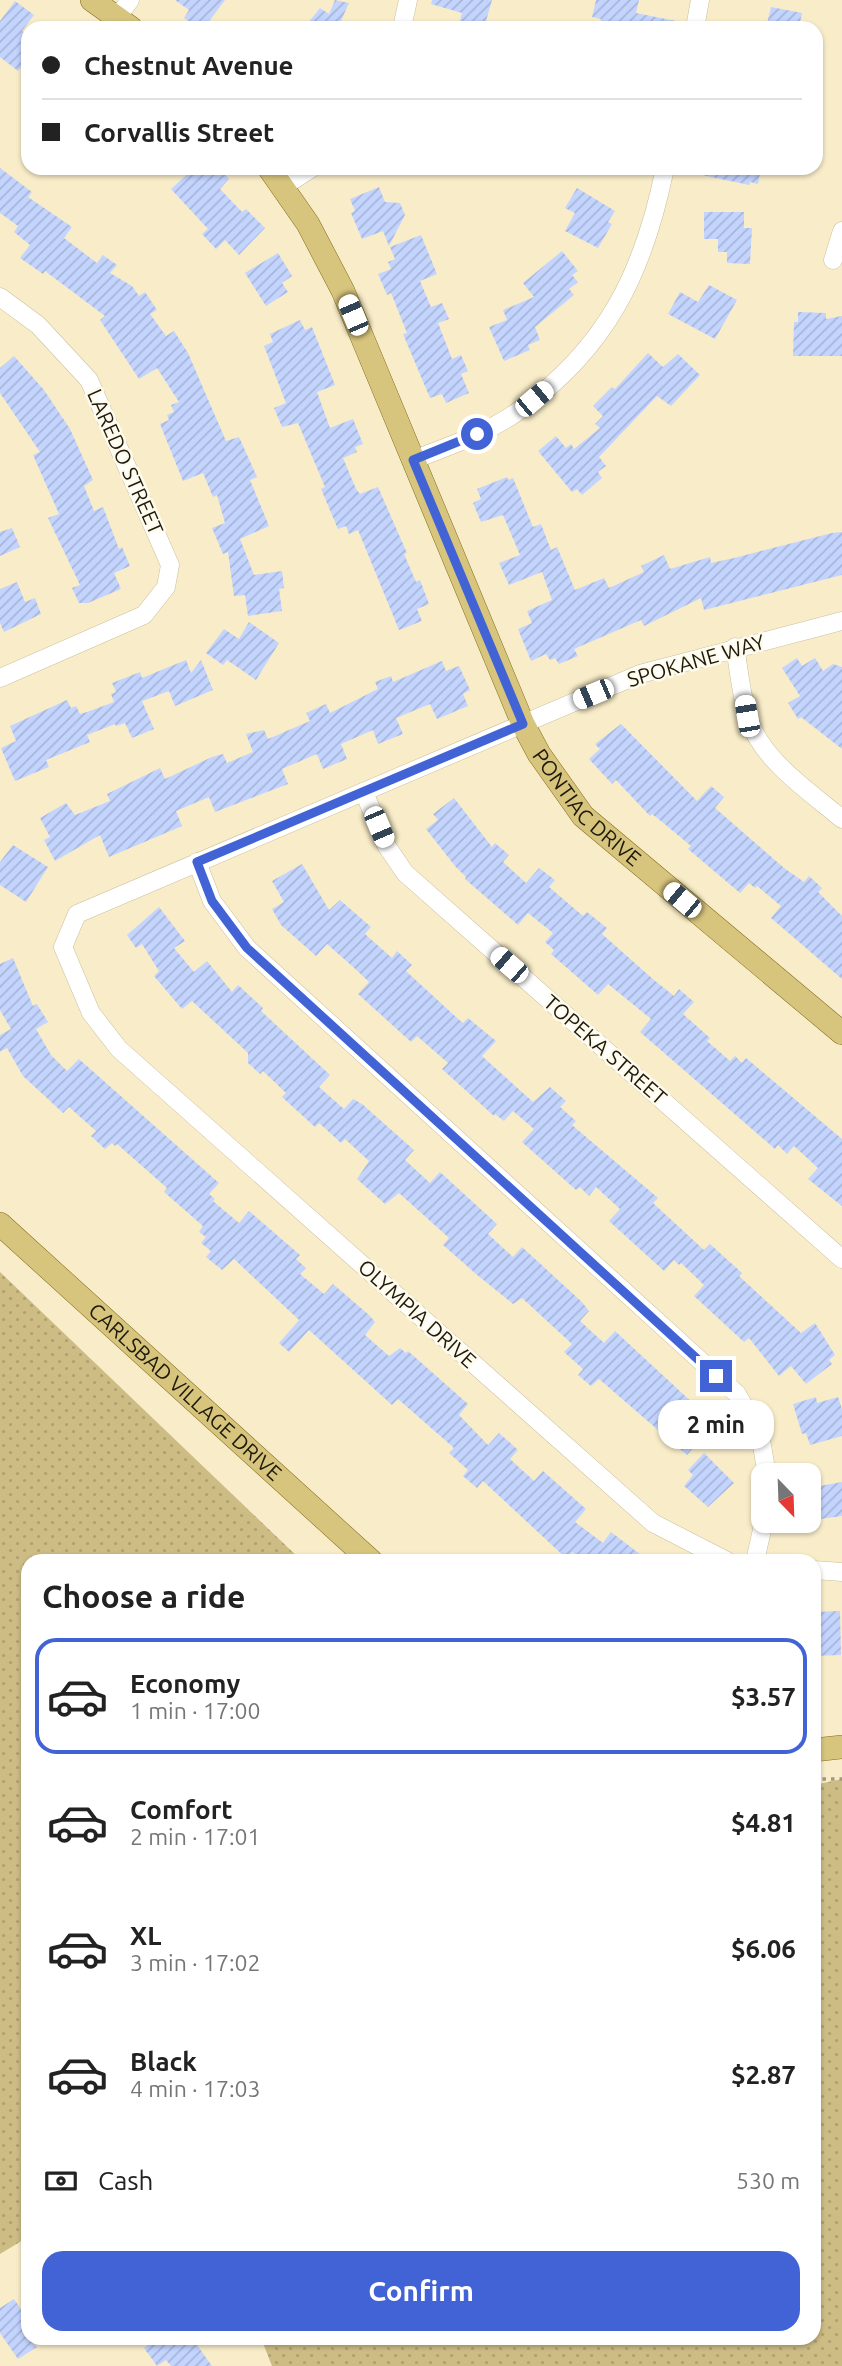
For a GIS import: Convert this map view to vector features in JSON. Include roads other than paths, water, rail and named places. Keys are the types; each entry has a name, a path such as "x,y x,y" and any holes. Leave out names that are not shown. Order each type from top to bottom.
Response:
{"main road":[{"path":"92,0 126,15"},
{"name":"PONTIAC DRIVE","path":"275,175 308,224 343,291 523,724 539,754 583,816 842,1034"},
{"name":"CARLSBAD VILLAGE DRIVE","path":"0,1224 364,1554"},
{"path":"821,1749 842,1747"}],"street":[{"path":"404,21 408,0"},
{"path":"696,21 701,0"},
{"path":"284,186 301,175"},
{"path":"413,460 477,434 519,411 548,387 600,333 633,280 654,220 664,175"},
{"path":"833,260 842,231"},
{"name":"LAREDO STREET","path":"0,296 38,325 89,380 170,565 166,587 144,615 0,678"},
{"name":"SPOKANE WAY","path":"119,1049 91,1013 63,947 77,914 640,674 842,621"},
{"path":"735,647 747,716 754,732 786,771 842,819"},
{"name":"TOPEKA STREET","path":"364,792 386,845 405,873 842,1259"},
{"path":"197,862 212,901 247,948 737,1394 760,1434 765,1463"},
{"name":"OLYMPIA DRIVE","path":"119,1049 653,1522 714,1554"},
{"path":"757,1554 761,1533"},
{"path":"821,1570 842,1572"}]}
